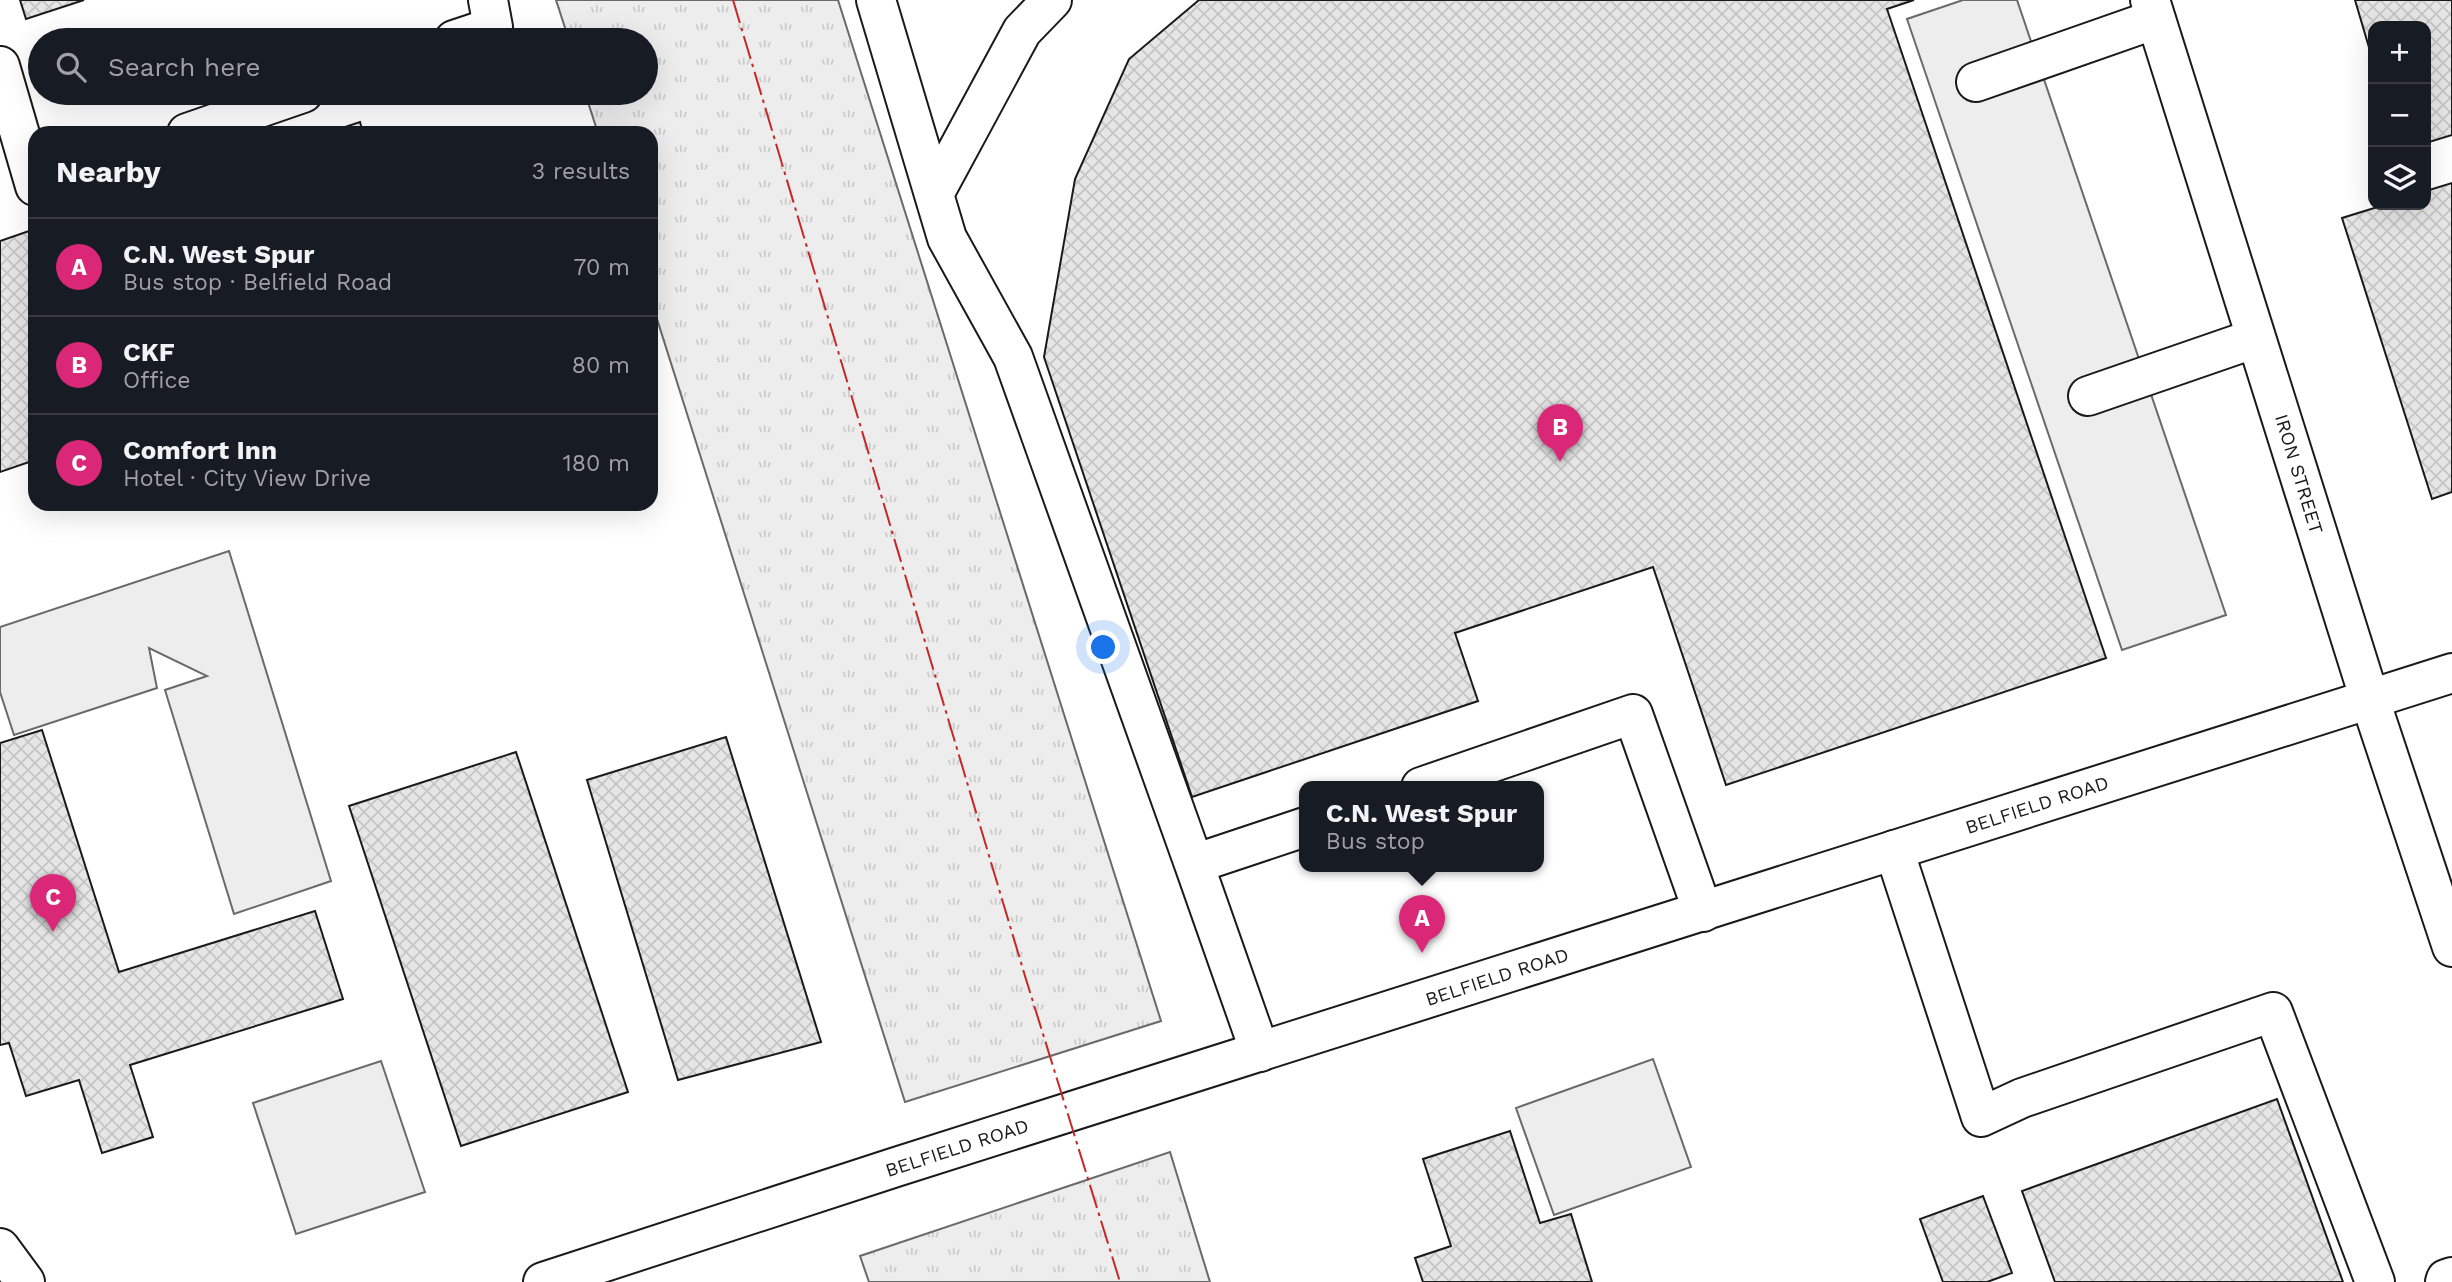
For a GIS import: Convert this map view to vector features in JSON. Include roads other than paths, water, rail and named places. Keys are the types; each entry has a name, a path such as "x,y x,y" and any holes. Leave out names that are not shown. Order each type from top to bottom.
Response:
{"main road":[{"path":"488,0 493,27 490,28"},
{"path":"876,0 947,238 1013,357 1259,1052"},
{"path":"934,194 1021,31 1052,0"},
{"path":"1976,82 2153,9"},
{"name":"IRON STREET","path":"2153,9 2370,700 2452,947"},
{"path":"0,66 28,162"},
{"path":"207,126 268,105"},
{"path":"2088,396 2256,338"},
{"name":"BELFIELD ROAD","path":"542,1282 2452,673"},
{"path":"1438,781 1633,714 1703,912"},
{"path":"1194,864 1299,829"},
{"path":"1895,850 1981,1117 2022,1098 2273,1012 2375,1282"},
{"path":"0,1248 25,1282"},
{"path":"2445,1282 2452,1277"}],"place":[{"name":"CKF","path":"1560,462"},
{"name":"Comfort Inn","path":"53,932"},
{"name":"C.N. West Spur","path":"1422,953"}]}
